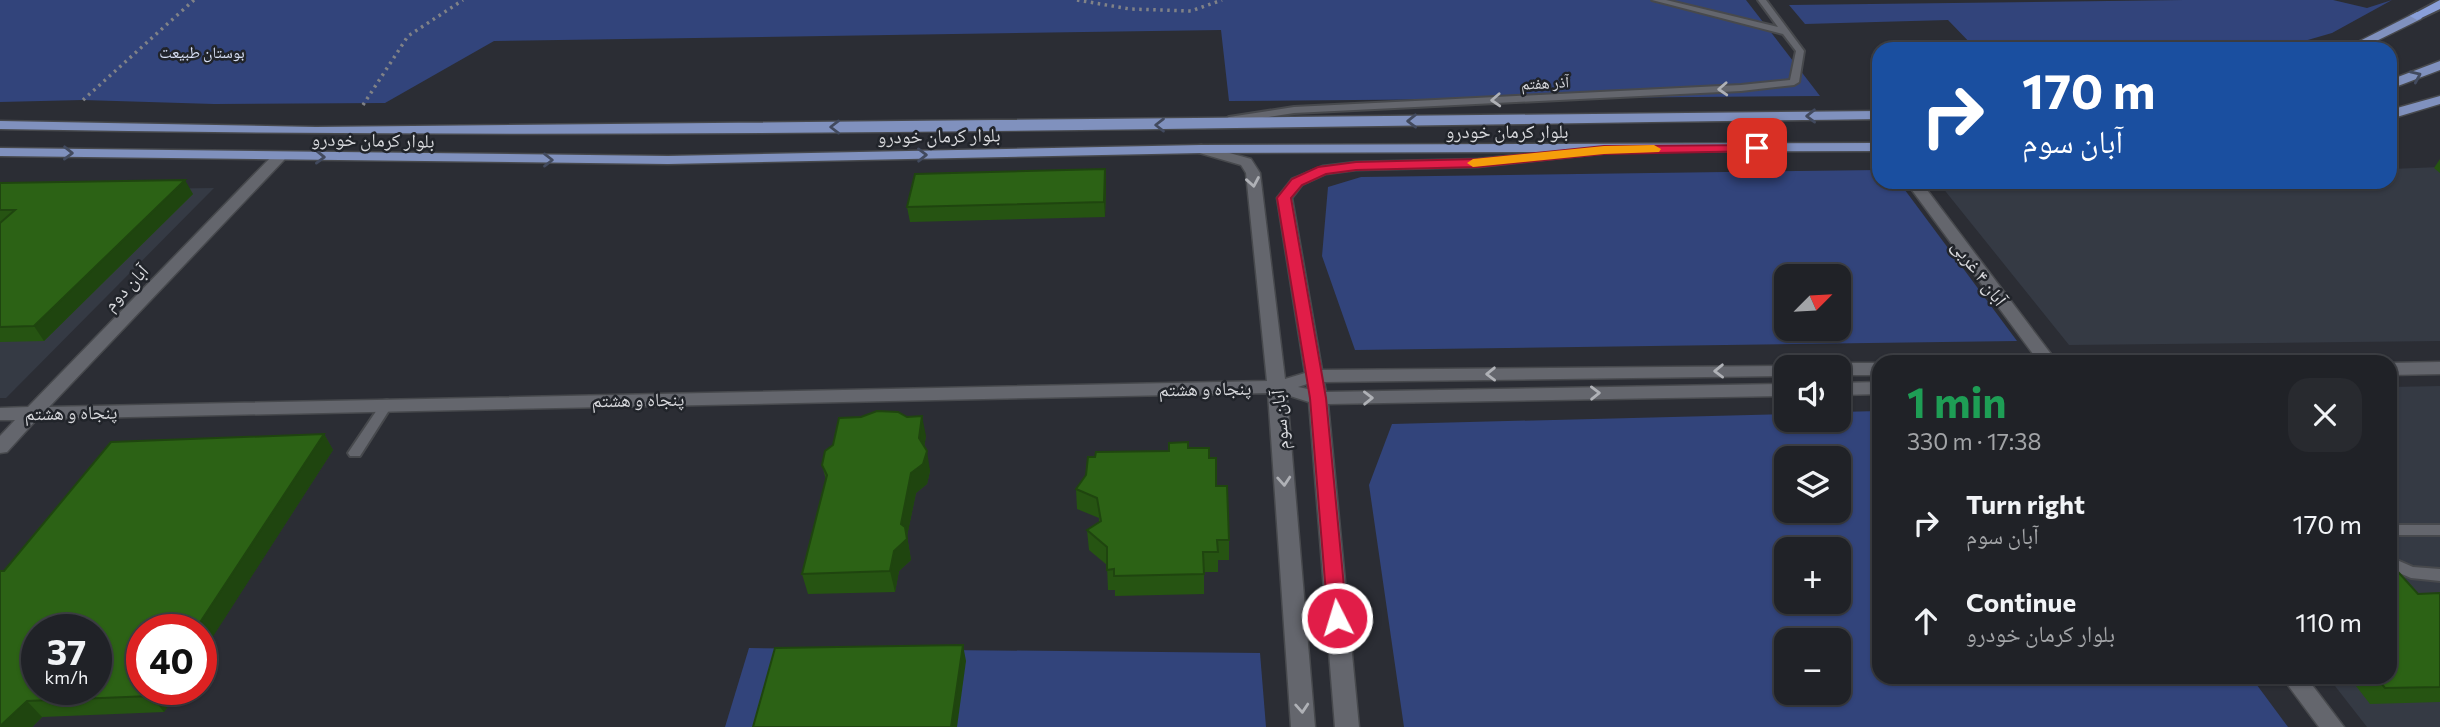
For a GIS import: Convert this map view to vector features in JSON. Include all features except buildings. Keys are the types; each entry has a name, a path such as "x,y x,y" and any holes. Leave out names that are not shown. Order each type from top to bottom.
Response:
{"highway":[{"path":"2417,16 2439,2"}],"main road":[{"path":"2364,42 2417,16"},
{"path":"2397,82 2440,65"},
{"path":"2397,113 2440,100"},
{"name":"بلوار کرمان خودرو","path":"0,125 330,131 1872,115"},
{"name":"بلوار کرمان خودرو","path":"0,152 668,160 1201,149 1604,150 1872,147"}],"street":[{"name":"آبان سوم","path":"1201,149 1246,162 1253,173 1277,387 1303,727"},
{"name":"آبان سوم","path":"1347,727 1318,398 1284,198 1297,182 1323,170 1356,166 1478,163 1604,150"},
{"name":"آبان دوم","path":"0,447 279,157"},
{"name":"آبان ۴ غربی","path":"1918,189 2043,355"},
{"path":"2397,369 2440,368"},
{"path":"1851,369 1872,369"},
{"name":"پنجاه و هشتم","path":"0,414 1277,387 1314,376 1774,370"},
{"name":"پنجاه و هشتم","path":"1277,387 1318,398 1774,390"},
{"path":"1851,389 1872,388"},
{"path":"2298,684 2332,727"}],"lane":[{"path":"1656,0 1787,32"},
{"name":"آذر هفتم","path":"1203,124 1294,110 1741,88 1794,82 1800,51 1762,0"},
{"path":"355,453 387,404"},
{"path":"2397,530 2440,530"},
{"path":"2397,565 2412,572 2440,575"}],"path":[{"path":"83,100 194,0"},
{"path":"363,104 408,36 463,0"},
{"path":"1077,0 1130,9 1191,11 1222,0"}],"shaded area":[{"path":"2440,167 2440,341 2069,345 1944,189 2397,189 2397,169"},
{"path":"214,188 6,398 0,398 0,191"},
{"path":"2440,386 2440,727 2367,727 2333,684 2397,684 2397,387"}],"green space":[{"name":"بوستان طبیعت","path":"0,0 1746,0 1820,96 1229,101 1221,30 494,41 385,103 214,104 83,100 0,102"},
{"path":"2333,0 2367,8 2392,0 2332,33 2300,42 1969,42 1948,20 1805,24 1789,5"},
{"path":"1872,170 1872,189 1904,189 2017,341 1355,350 1322,256 1328,187 1361,177"},
{"path":"1872,411 1872,684 2256,684 2288,727 1404,727 1369,485 1392,424 1774,414 1774,432 1851,432 1851,412"},
{"path":"749,648 1260,653 1266,727 725,727"}],"slow traffic":[{"path":"1473,163 1604,150 1654,149"}],"route":[{"path":"1337,618 1318,398 1284,198 1289,190 1297,182 1323,170 1356,166 1478,163 1604,150 1757,148"}]}
